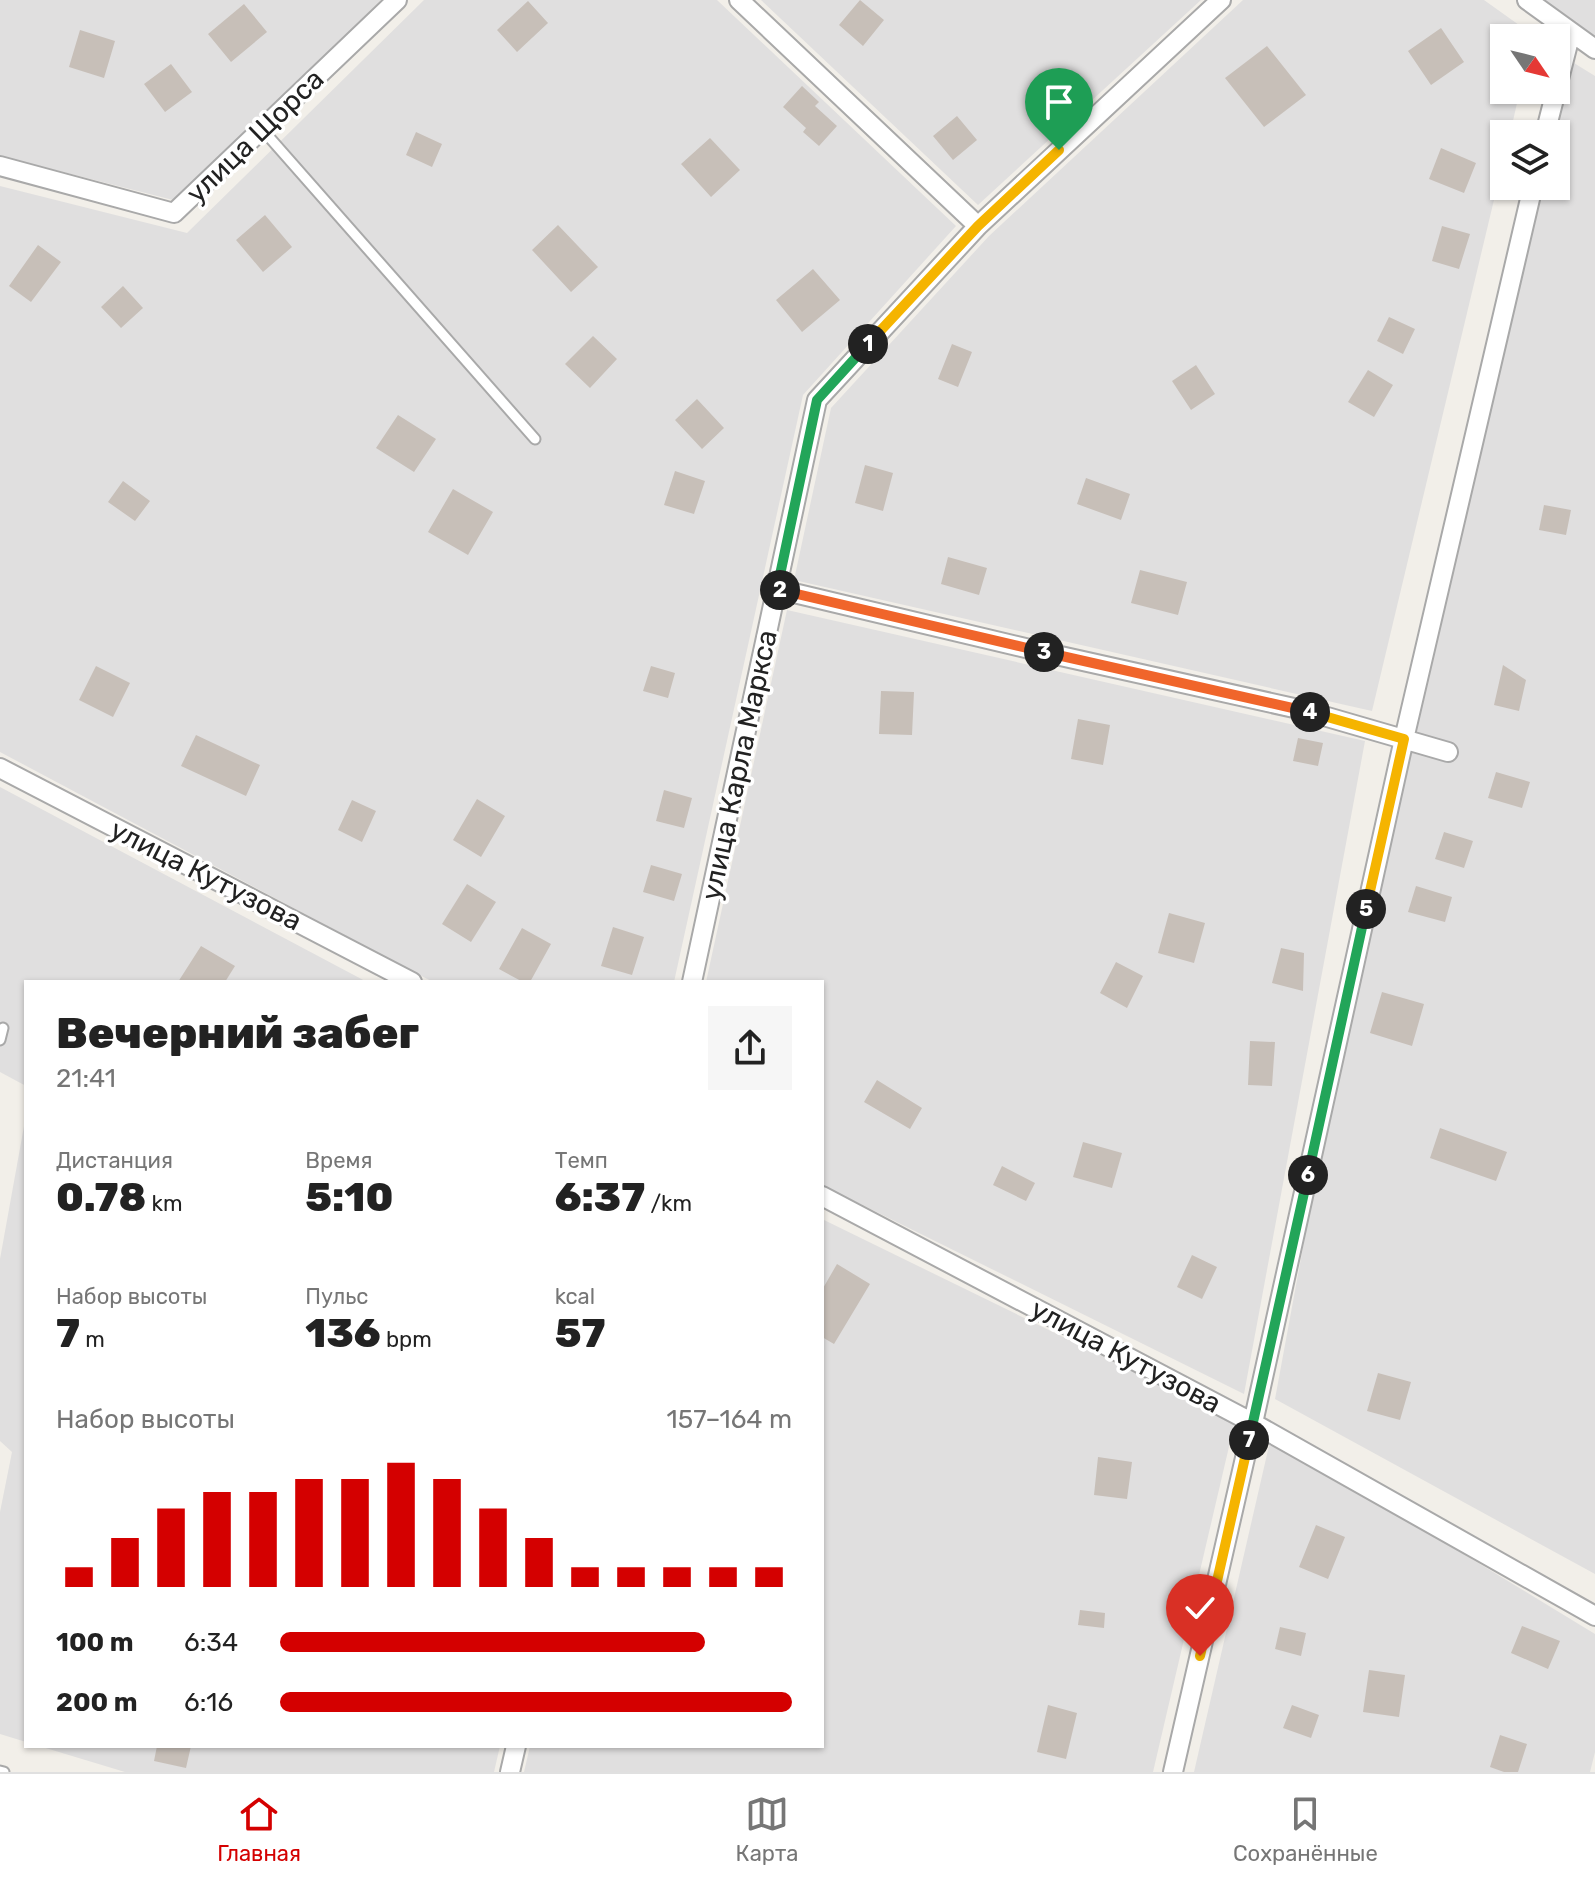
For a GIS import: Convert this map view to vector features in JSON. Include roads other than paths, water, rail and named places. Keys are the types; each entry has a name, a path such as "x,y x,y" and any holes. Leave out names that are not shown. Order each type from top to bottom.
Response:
{"street":[{"name":"улица Щорса","path":"0,166 174,213 397,0"},
{"path":"739,0 978,226"},
{"name":"улица Карла Маркса","path":"692,980 817,400 978,226 1221,0"},
{"path":"1527,0 1595,49"},
{"path":"1549,120 1571,32"},
{"path":"1173,1772 1404,739 1530,200"},
{"path":"777,589 1303,710 1448,752"},
{"name":"улица Кутузова","path":"0,768 408,980"},
{"name":"улица Кутузова","path":"824,1197 1253,1423 1595,1616"},
{"path":"510,1772 516,1748"}],"lane":[{"path":"262,129 535,439"},
{"path":"0,1040 3,1028"}]}
